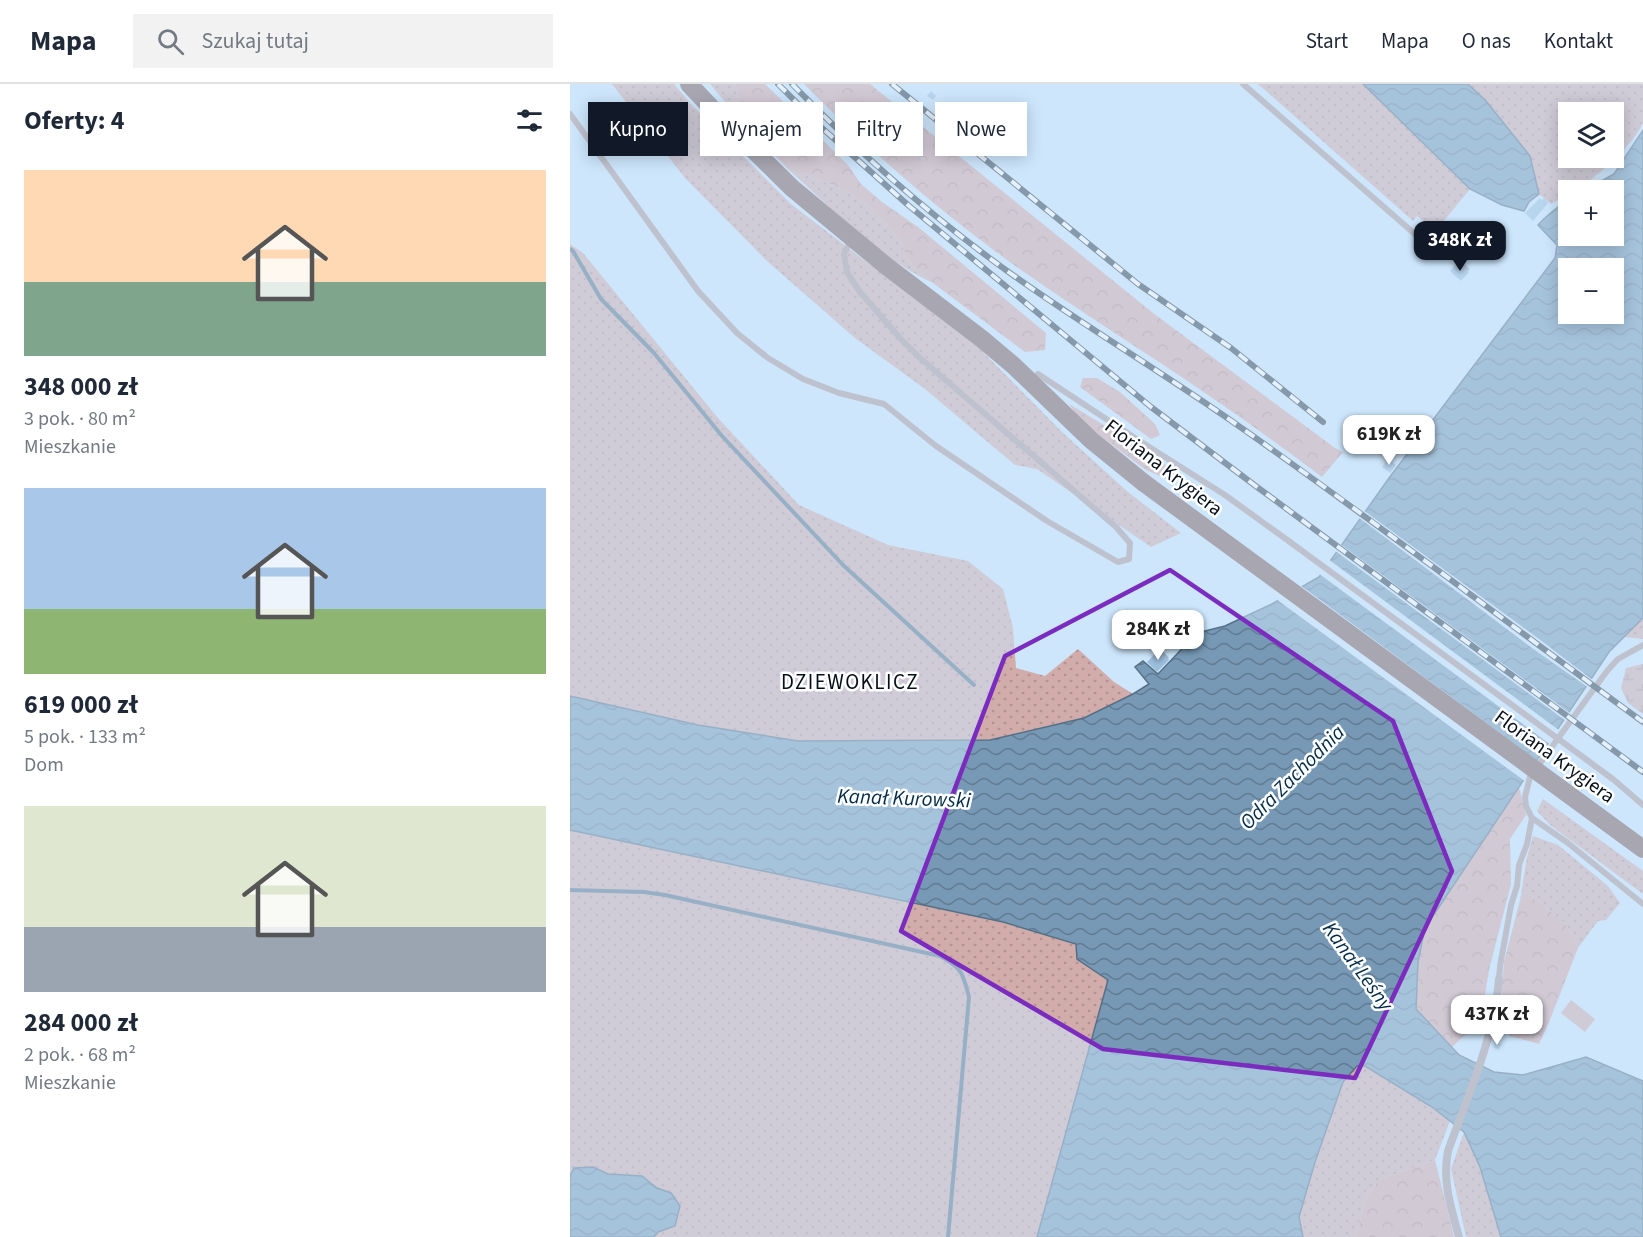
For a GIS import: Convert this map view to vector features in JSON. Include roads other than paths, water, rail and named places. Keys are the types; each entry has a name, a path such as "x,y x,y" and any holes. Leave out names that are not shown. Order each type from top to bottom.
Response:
{"main road":[{"name":"Floriana Krygiera","path":"689,84 792,188 908,283 982,339 1013,365 1091,440 1144,483 1643,849"}],"street":[{"path":"1459,1237 1450,1206 1445,1168 1448,1151 1485,1048 1495,1011 1499,979"}],"lane":[{"path":"1244,84 1432,249"},
{"path":"570,114 698,291 737,333 768,358 802,379 839,393 884,404 936,446 1047,521 1118,562 1128,559 1130,543 1116,527 920,357 860,292 847,272 844,254 852,238"},
{"name":"Floriana Krygiera","path":"1038,374 1225,495 1614,780 1643,805"},
{"path":"1643,645 1612,664 1530,777 1526,797 1526,806 1532,818 1568,843 1643,904"},
{"path":"1499,979 1519,865 1527,844 1532,818"}],"water":[{"path":"1363,84 1468,84 1486,101 1530,156 1539,194 1529,202 1524,211 1502,205 1470,189"},
{"path":"1643,130 1643,618 1609,652 1425,928 1418,962 1416,1009 1459,1055 1494,1072 1523,1075 1586,1057 1643,1081 1643,1237 1501,1237 1480,1167 1464,1132 1432,1107 1365,1066 1357,1066 1343,1082 1315,1162 1299,1217 1303,1237 1037,1237 1108,980 1077,959 1076,944 1003,922 570,830 570,696 698,725 798,741 990,740 1084,718 1149,684 1135,667 1143,661 1158,674 1197,633 1225,626 1272,604 1319,577 1389,478 1555,258 1557,245 1538,225 1553,211 1558,207 1558,246 1624,246 1624,180 1603,180 1614,174 1618,168 1624,168 1624,159"},
{"path":"593,1167 608,1174 642,1176 657,1188 671,1193 680,1206 675,1226 658,1232 654,1237 570,1237 570,1176 574,1168"}],"waterway":[{"path":"570,249 601,299 654,353 722,436 843,565 974,685"},
{"path":"570,890 644,892 665,895 940,956 953,964 961,972 969,997 948,1237"}],"railway":[{"path":"778,84 822,128 908,205 1151,407 1643,772"},
{"path":"792,84 843,135 952,230 981,252 1285,459 1643,722"},
{"path":"892,84 1138,284 1231,348 1323,422"}],"district":[{"name":"DZIEWOKLICZ","path":"850,682"}],"water label":[{"name":"Odra Zachodnia","path":"1292,777"},
{"name":"Kanał Kurowski","path":"904,798"},
{"name":"Kanał Leśny","path":"1358,966"}]}
